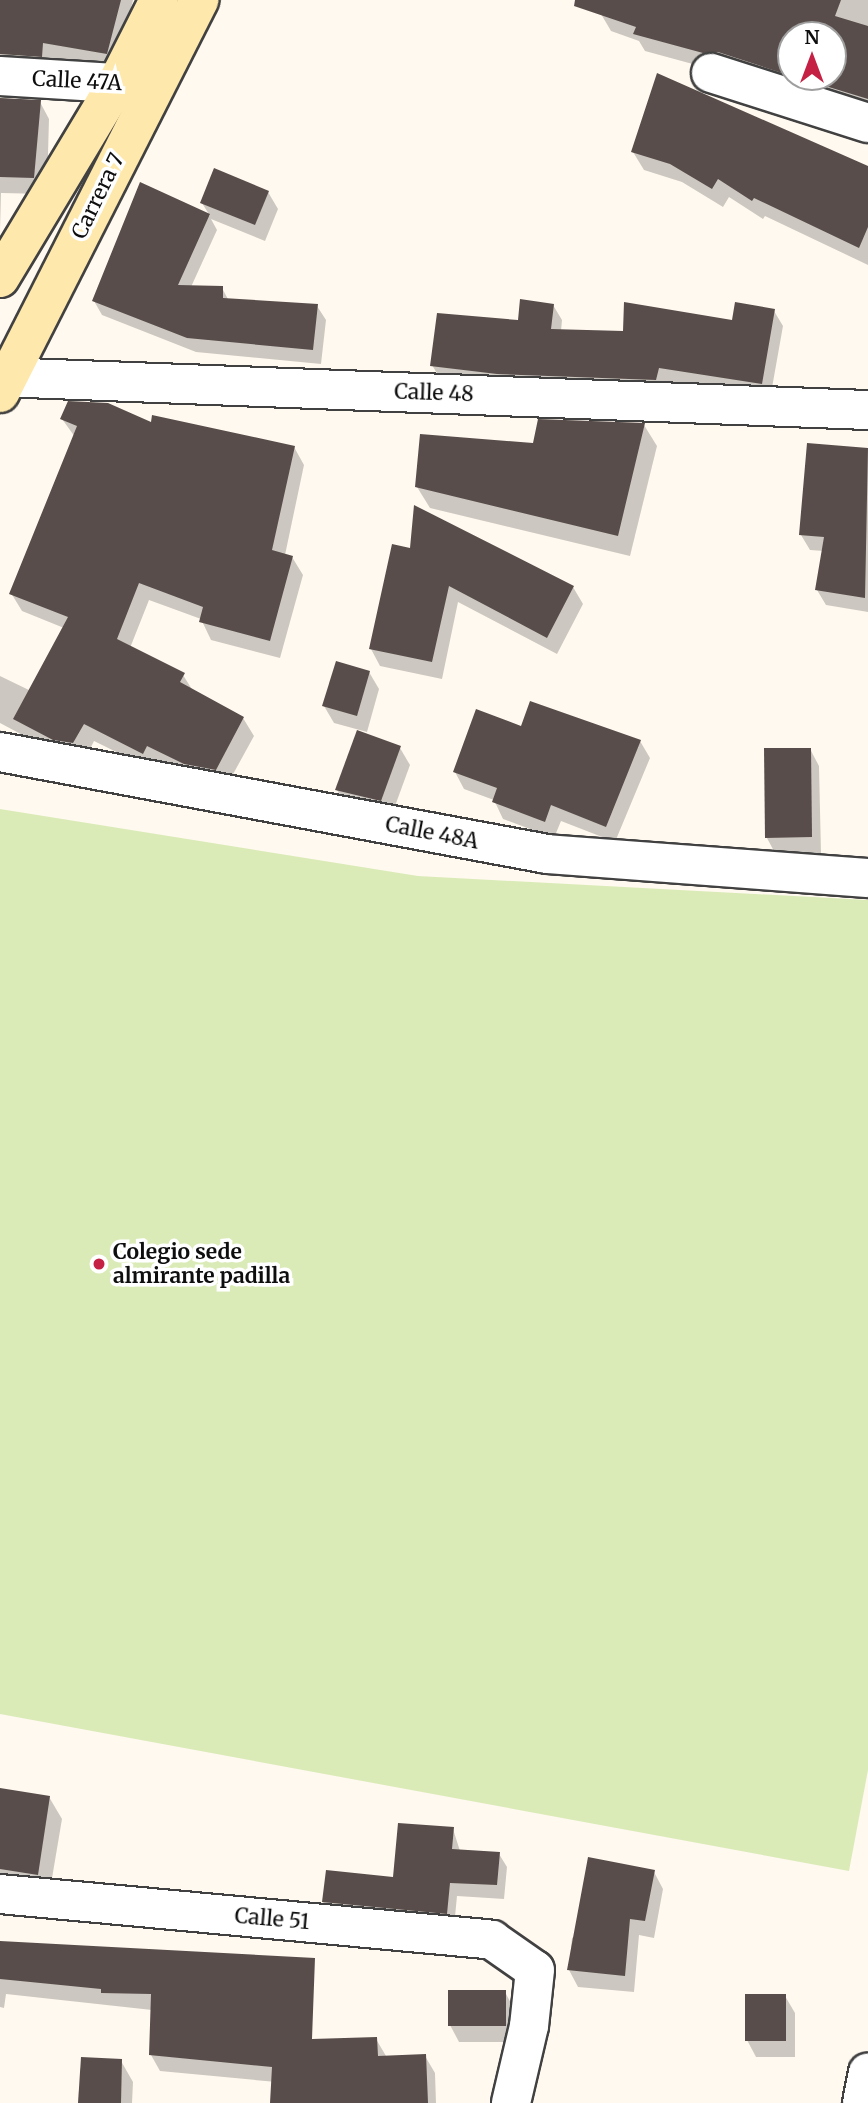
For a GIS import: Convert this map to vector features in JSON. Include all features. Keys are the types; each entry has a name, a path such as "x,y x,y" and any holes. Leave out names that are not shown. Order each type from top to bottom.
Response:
{"street":[{"name":"Carrera 7","path":"3,382 135,84 159,0"},
{"name":"Carrera 7","path":"0,278 135,84 200,0"},
{"path":"711,73 868,123"},
{"name":"Calle 47A","path":"0,76 135,84"},
{"name":"Calle 48","path":"3,382 868,410"},
{"name":"Calle 48A","path":"0,752 547,855 868,878"},
{"name":"Calle 51","path":"0,1894 492,1940 535,1970 529,2026 511,2103"},
{"path":"862,2103 868,2073"}],"green space":[{"path":"0,809 418,876 868,900 868,1770 849,1871 0,1714"}],"building":[{"path":"0,0 121,0 107,54 43,43 42,57 0,54"},
{"path":"575,0 841,0 835,16 868,26 868,99 842,91 847,91 847,21 777,21 777,71 718,52 703,53 633,34 636,27 574,6"},
{"path":"657,73 868,166 868,227 859,248 754,198 752,201 718,179 712,189 670,164 631,152"},
{"path":"0,98 41,100 34,178 0,177"},
{"path":"214,168 269,191 255,225 200,203"},
{"path":"140,182 210,214 178,285 223,286 223,298 318,304 313,350 187,338 92,301"},
{"path":"520,299 554,304 551,329 623,331 624,302 732,320 735,302 775,309 762,384 659,368 656,380 497,374 430,366 437,313 518,320"},
{"path":"68,401 108,403 151,422 152,415 295,446 272,550 293,556 270,641 199,622 203,607 139,583 117,639 185,673 180,682 244,717 216,770 184,764 147,746 143,754 84,724 73,743 53,740 13,719 68,617 9,594 77,426 60,419"},
{"path":"538,419 645,423 618,536 415,487 420,434 533,443"},
{"path":"807,443 868,448 865,598 815,590 824,537 799,535"},
{"path":"414,505 574,586 547,638 449,586 432,662 369,649 392,544 410,548"},
{"path":"336,661 370,671 357,716 322,706"},
{"path":"530,701 641,740 606,827 551,805 545,822 492,802 497,788 453,772 476,709 521,726"},
{"path":"357,730 401,746 381,801 335,790"},
{"path":"764,748 811,748 812,837 765,838"},
{"path":"0,1788 50,1796 38,1875 0,1869"},
{"path":"398,1823 454,1827 452,1849 500,1852 497,1885 450,1883 447,1914 322,1902 326,1870 393,1877"},
{"path":"588,1857 655,1870 645,1921 630,1919 625,1976 567,1970"},
{"path":"0,1941 315,1958 312,2039 377,2037 378,2056 426,2054 428,2103 270,2103 272,2067 149,2055 151,1994 101,1993 101,1989 0,1979"},
{"path":"448,1990 506,1990 506,2026 448,2026"},
{"path":"745,1994 786,1994 786,2041 745,2041"},
{"path":"81,2057 122,2059 121,2103 78,2103"}],"place":[{"name":"Colegio sede almirante padilla","path":"99,1264"}]}
